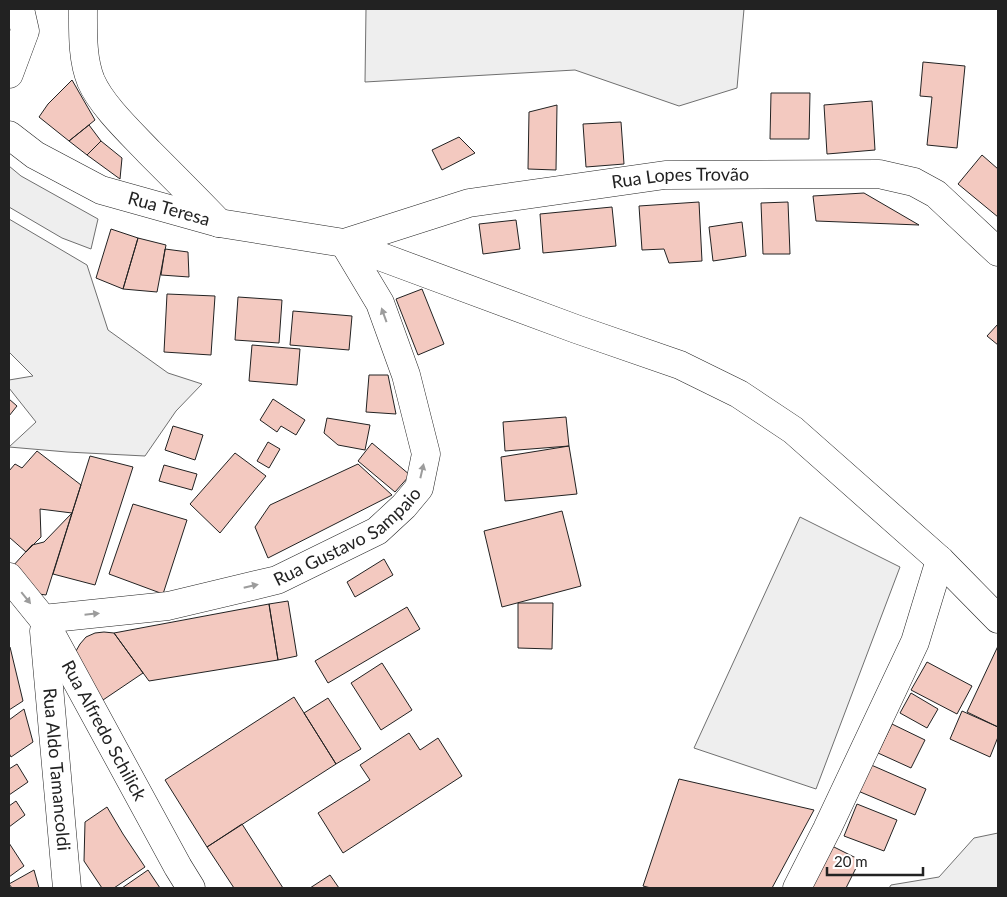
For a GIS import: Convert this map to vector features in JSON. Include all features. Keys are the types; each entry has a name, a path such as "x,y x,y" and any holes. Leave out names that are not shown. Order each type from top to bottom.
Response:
{"street":[{"path":"9,74 25,31 20,9"},
{"path":"83,9 82,34 86,59 91,81 100,96 118,120 219,223"},
{"name":"Rua Teresa","path":"9,135 35,156 101,190 219,223 344,243 576,329 680,365 739,394 793,430 940,560 998,619"},
{"name":"Rua Lopes Trovão","path":"344,243 469,203 665,176 879,174 914,182 936,194 998,252"},
{"name":"Rua Gustavo Sampaio","path":"43,619 168,606 277,580 377,531 404,506 419,488 426,454 406,375 380,303 344,243"},
{"path":"797,888 827,829 915,642 940,560"},
{"name":"Rua Alfredo Schilick","path":"9,577 43,619 178,868 191,888"},
{"name":"Rua Aldo Tamancoldi","path":"43,619 67,888"}],"shaded area":[{"path":"366,9 744,9 737,88 679,106 575,70 365,82"},
{"path":"9,166 21,176 98,219 91,249 62,238 9,207"},
{"path":"9,219 87,265 108,330 168,373 202,384 176,411 145,456 9,447 36,422 9,388 9,380 33,376 9,352"},
{"path":"800,517 900,567 816,789 694,748"},
{"path":"998,833 998,888 889,888 891,885 939,877 974,838"}],"building":[{"path":"923,62 965,66 957,148 927,145 932,97 920,96"},
{"path":"72,80 95,120 69,141 39,117 48,104"},
{"path":"771,93 810,93 809,139 770,139"},
{"path":"872,101 875,150 827,154 824,105"},
{"path":"557,105 556,170 528,169 529,112"},
{"path":"621,122 624,164 586,167 583,124"},
{"path":"89,125 101,141 87,155 69,141"},
{"path":"459,137 475,153 442,170 432,150"},
{"path":"101,141 122,158 120,179 87,155"},
{"path":"982,155 998,169 998,217 958,184"},
{"path":"864,193 919,225 816,221 813,196"},
{"path":"699,202 702,261 669,263 664,249 642,250 639,206"},
{"path":"788,202 790,254 763,254 761,203"},
{"path":"612,207 616,246 543,253 540,214"},
{"path":"516,220 520,249 483,254 479,224"},
{"path":"742,222 746,256 713,261 709,227"},
{"path":"111,229 138,238 123,289 96,278"},
{"path":"138,238 166,245 157,292 123,289"},
{"path":"165,249 188,252 189,277 161,275"},
{"path":"422,289 444,344 418,355 396,299"},
{"path":"167,294 215,296 211,355 164,352"},
{"path":"238,297 282,300 279,343 235,340"},
{"path":"293,311 352,316 349,350 290,345"},
{"path":"998,324 998,345 987,336"},
{"path":"252,345 300,349 297,385 249,381"},
{"path":"369,375 388,375 396,414 366,412"},
{"path":"9,399 17,406 9,416"},
{"path":"273,399 305,420 296,435 281,426 277,432 260,420"},
{"path":"566,417 569,446 505,451 503,422"},
{"path":"327,418 370,425 365,450 338,445 324,433"},
{"path":"173,426 203,435 195,460 165,450"},
{"path":"268,442 280,449 269,468 257,461"},
{"path":"372,443 410,475 395,492 358,461"},
{"path":"569,446 577,494 505,501 501,457"},
{"path":"37,451 81,485 72,513 40,509 41,537 26,552 9,537 9,471 15,464 22,468"},
{"path":"235,453 266,476 220,533 190,504"},
{"path":"90,456 133,467 95,585 53,574"},
{"path":"358,464 392,495 268,558 255,527 270,505"},
{"path":"164,465 197,474 192,490 159,481"},
{"path":"133,504 187,520 163,594 109,574"},
{"path":"562,511 581,586 502,607 484,531"},
{"path":"72,513 46,595 32,593 12,567 32,545 44,542"},
{"path":"384,559 393,575 355,597 347,582"},
{"path":"288,601 297,656 278,660 269,604"},
{"path":"518,603 553,603 552,649 518,648"},
{"path":"269,604 278,660 149,681 114,633"},
{"path":"407,607 420,629 328,683 315,661"},
{"path":"104,632 114,633 143,673 103,700 74,659 76,651 86,637"},
{"path":"998,646 998,727 967,712"},
{"path":"9,648 23,701 9,710"},
{"path":"927,662 972,686 957,714 911,690"},
{"path":"382,663 412,710 381,730 351,683"},
{"path":"911,693 938,709 927,728 900,713"},
{"path":"294,697 336,764 207,847 165,780"},
{"path":"328,698 361,749 336,764 304,713"},
{"path":"24,709 33,742 11,757 9,753 9,720"},
{"path":"962,711 998,727 998,737 990,757 950,739"},
{"path":"892,724 925,740 911,768 878,753"},
{"path":"409,733 420,750 438,738 462,776 343,853 318,813 370,780 360,765"},
{"path":"17,764 28,782 9,795 9,769"},
{"path":"869,764 926,789 915,815 858,791"},
{"path":"679,779 814,810 772,888 651,888 643,886"},
{"path":"16,801 25,815 9,827 9,806"},
{"path":"857,804 897,820 884,851 844,836"},
{"path":"107,807 145,867 114,888 102,888 84,861 85,822"},
{"path":"242,824 283,888 234,888 207,847"},
{"path":"9,843 24,866 9,877"},
{"path":"832,846 860,860 846,888 810,888"},
{"path":"34,870 39,888 12,888 9,884"},
{"path":"148,870 160,888 122,888"},
{"path":"330,875 339,888 310,888"}]}
